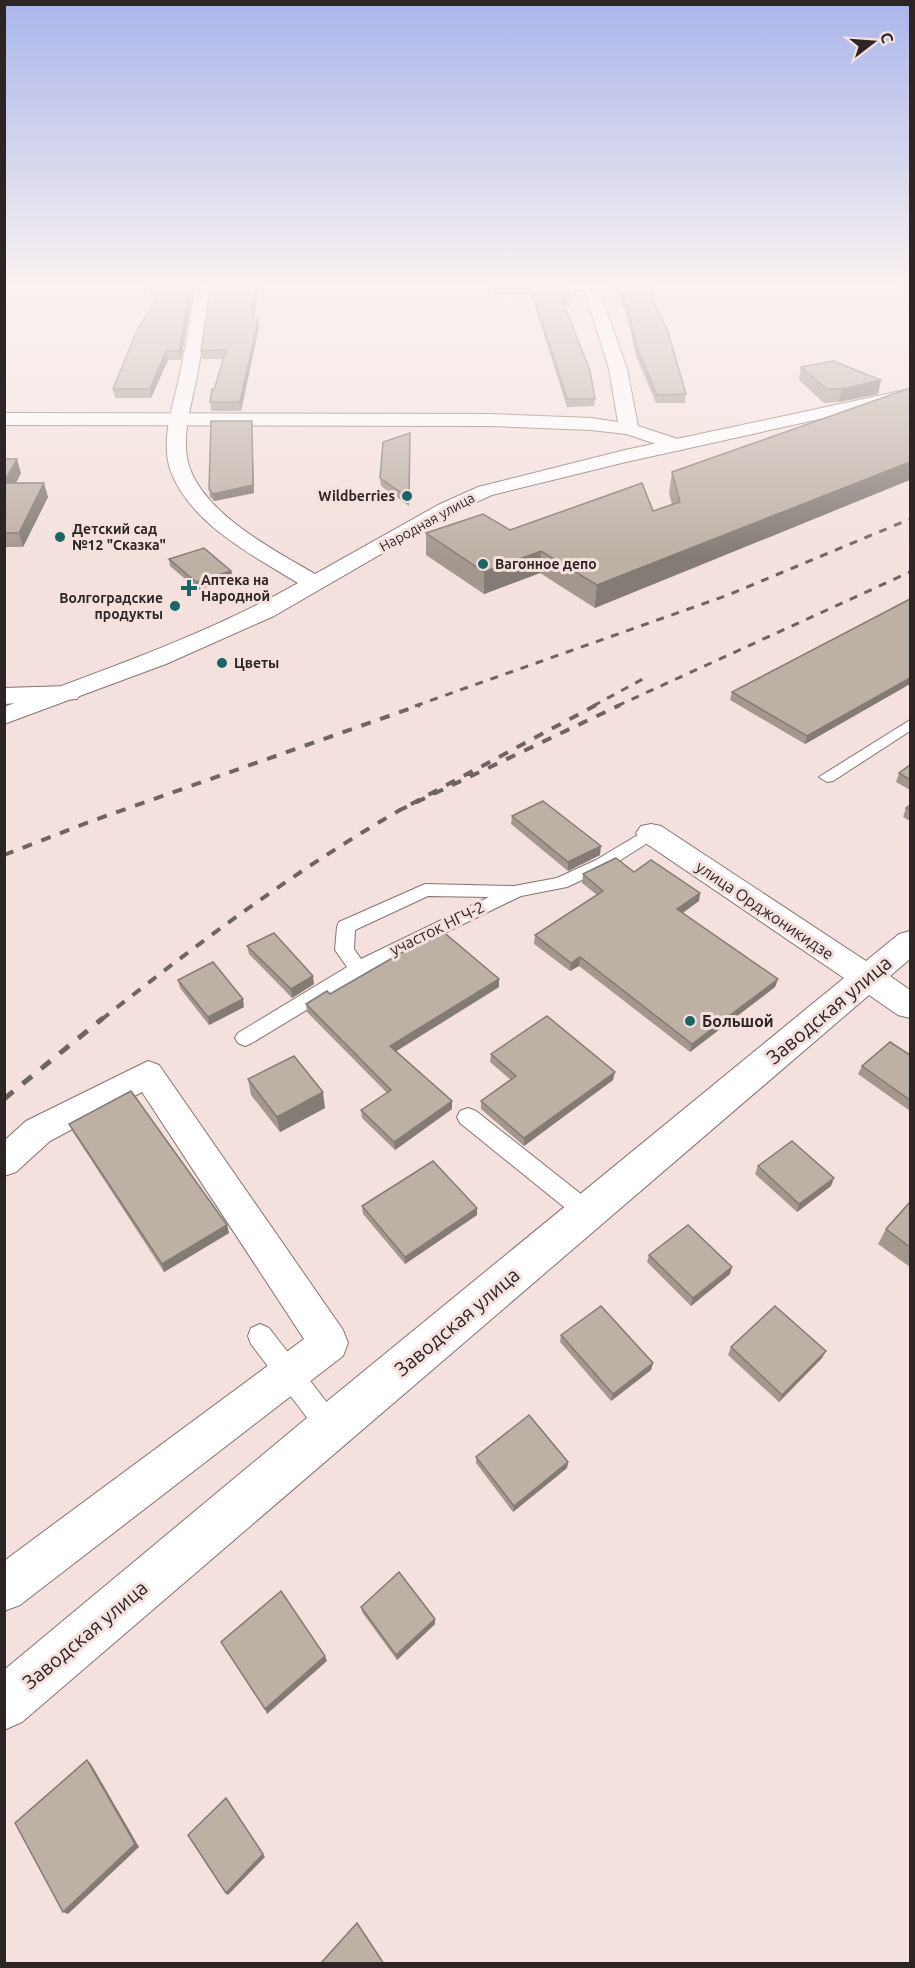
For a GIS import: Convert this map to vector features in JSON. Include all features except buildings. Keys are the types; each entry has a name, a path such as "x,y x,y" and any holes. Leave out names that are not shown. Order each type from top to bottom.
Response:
{"street":[{"path":"189,375 178,420 177,451 181,470 204,504 249,543 316,584"},
{"path":"619,375 629,429"},
{"name":"Народная улица","path":"4,716 68,694 225,631 316,584 445,509 485,491 525,479 910,394"},
{"path":"4,419 490,420 591,424 629,429 677,445"},
{"path":"4,696 68,694"},
{"name":"улица Орджоникидзе","path":"651,833 910,1006"},
{"name":"Заводская улица","path":"4,1704 910,942"},
{"path":"4,1162 38,1131 148,1074 329,1343 4,1589"}],"lane":[{"path":"827,777 910,725"},
{"name":"участок НГЧ-2","path":"358,969 344,950 346,927 425,890 517,891 561,883 602,864 651,833"},
{"name":"участок НГЧ-2","path":"245,1038 358,969 449,921 517,891"},
{"path":"468,1117 588,1213"},
{"path":"260,1336 330,1428"}],"railway":[{"path":"415,706 728,595 910,519"},
{"path":"617,706 910,572"},
{"path":"593,706 643,679"},
{"path":"4,855 89,822 420,705"},
{"path":"400,810 596,705"},
{"path":"400,810 620,705"},
{"path":"101,1020 284,883 400,810"},
{"path":"4,1099 103,1018"}],"place":[{"name":"Wildberries","path":"407,496"},
{"name":"Детский сад №12 \"Сказка\"","path":"60,537"},
{"name":"Вагонное депо","path":"483,564"},
{"name":"Аптека на Народной","path":"189,588"},
{"name":"Волгоградские продукты","path":"175,606"},
{"name":"Цветы","path":"222,663"},
{"name":"Большой","path":"690,1021"}]}
